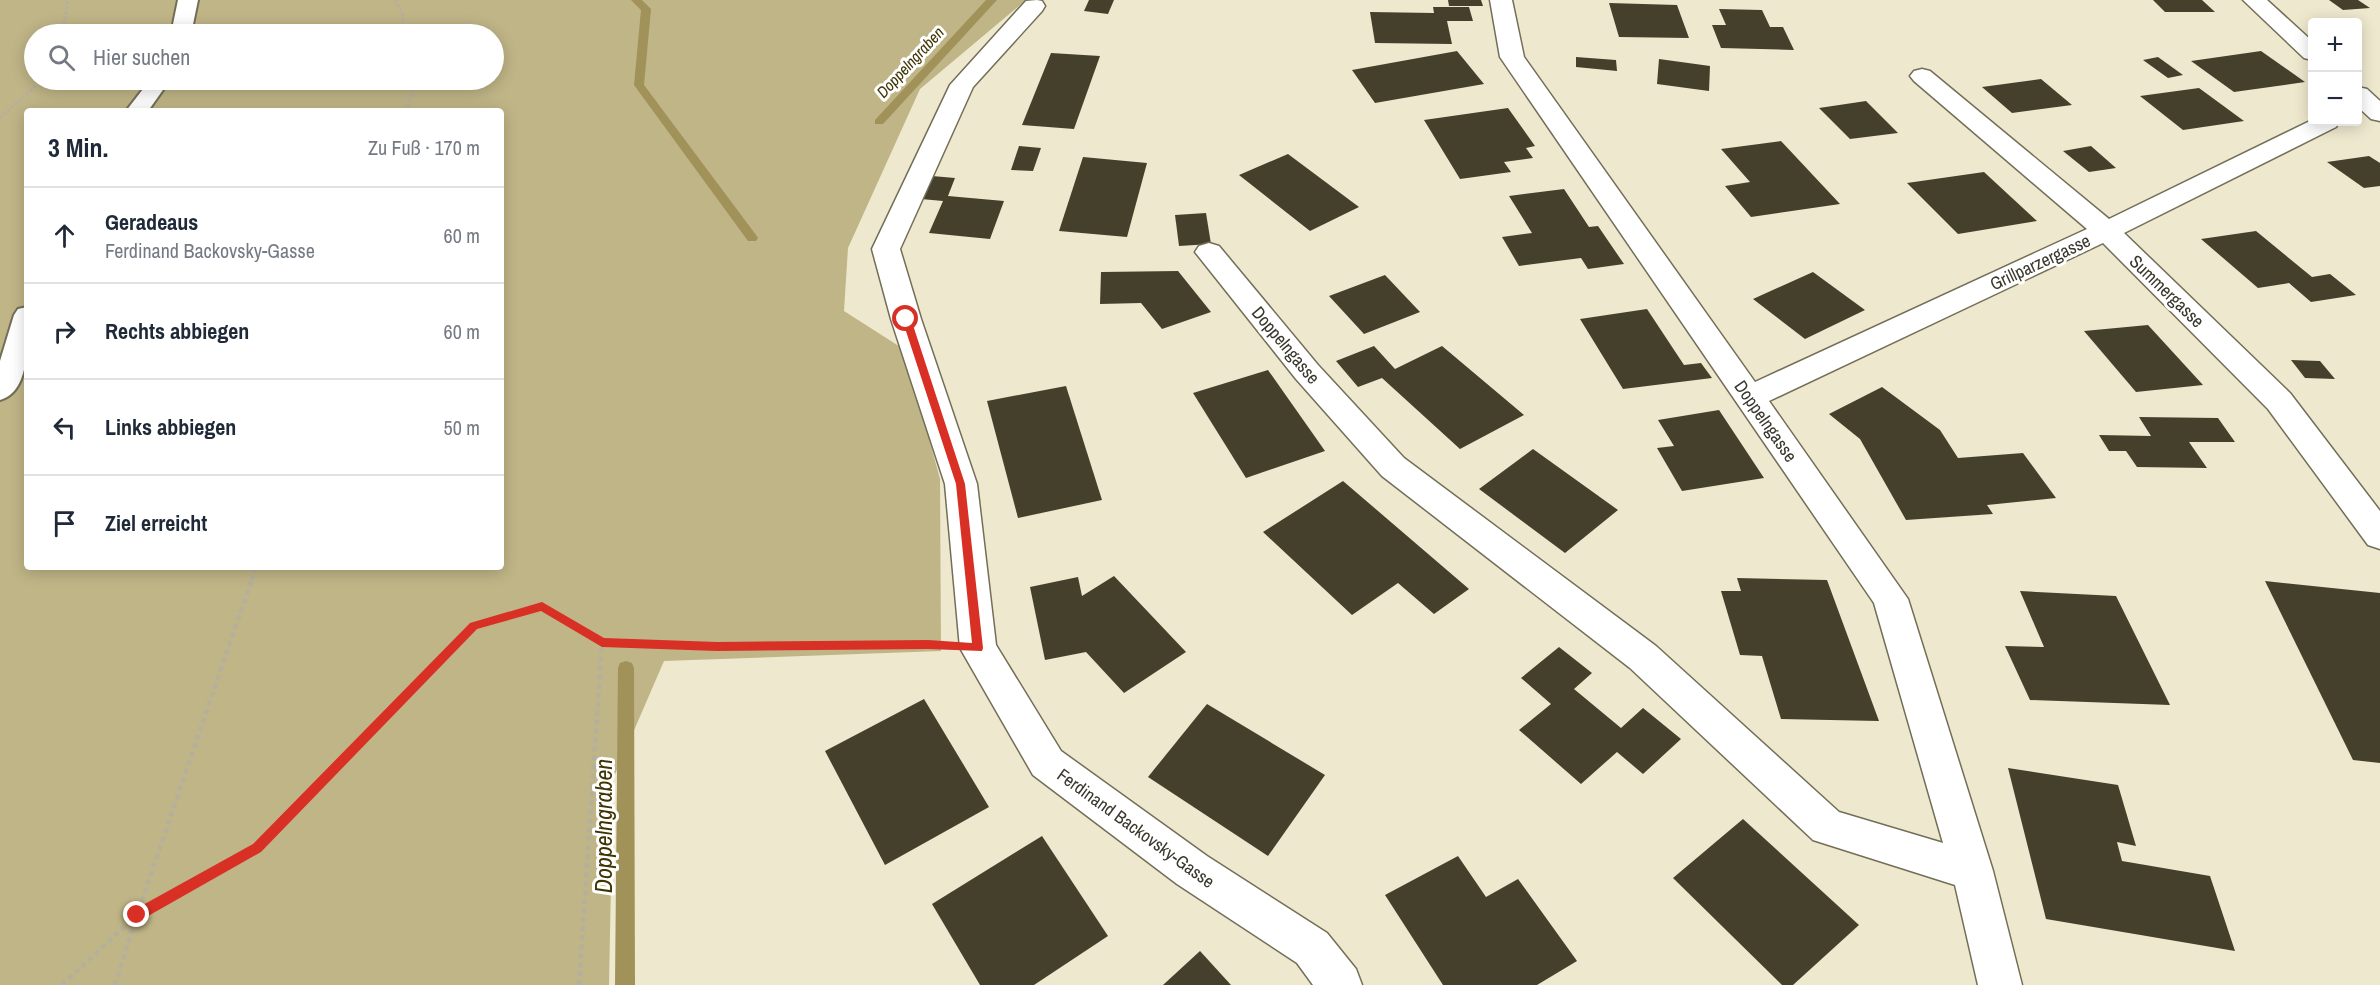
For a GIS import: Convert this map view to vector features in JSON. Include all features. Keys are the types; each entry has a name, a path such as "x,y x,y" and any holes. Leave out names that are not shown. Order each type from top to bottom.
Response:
{"street":[{"name":"Doppelngasse","path":"1501,0 1512,57 1890,599 1972,872 2001,985"},
{"path":"2254,0 2308,49"},
{"name":"Ferdinand Backovsky-Gasse","path":"1034,6 962,85 886,249 961,484 978,648 1047,763 1192,870 1312,948 1340,985"},
{"name":"Summergasse","path":"1922,76 2106,231 2279,401 2380,536"},
{"name":"Grillparzergasse","path":"1750,397 2106,231 2319,126"},
{"name":"Doppelngasse","path":"1209,252 1307,372 1394,467 1643,657 1827,827 1972,872"}],"lane":[{"path":"183,24 188,0"},
{"path":"140,108 153,90"},
{"path":"0,391 6,384 24,325"}],"path":[{"path":"64,24 68,0"},
{"path":"395,0 402,12 404,24"},
{"path":"0,118 31,90"},
{"path":"407,108 413,90"},
{"path":"116,985 137,915 255,570"},
{"path":"62,985 137,915 257,848 474,626 542,606 602,642 717,646 928,645 978,648"},
{"path":"579,985 602,642"}],"shaded area":[{"path":"0,0 1026,0 920,89 848,248 844,311 905,350 940,479 941,651 664,661 613,779 609,985 0,985"}],"building":[{"path":"1089,0 1114,0 1108,14 1084,11"},
{"path":"1448,0 1481,0 1483,6 1449,6"},
{"path":"2153,0 2202,0 2215,12 2165,12"},
{"path":"2329,0 2358,0 2370,8 2343,10"},
{"path":"1609,3 1677,5 1689,38 1619,37"},
{"path":"1433,7 1469,7 1473,21 1447,21 1452,44 1375,43 1370,12 1434,13"},
{"path":"1719,9 1762,10 1770,27 1783,27 1794,50 1721,48 1712,25 1726,25"},
{"path":"1457,51 1484,84 1375,103 1352,70"},
{"path":"2261,51 2305,82 2234,92 2191,61"},
{"path":"1051,53 1100,56 1074,129 1022,125"},
{"path":"1576,57 1616,60 1617,71 1576,67"},
{"path":"2158,57 2183,75 2168,78 2143,60"},
{"path":"1659,59 1710,66 1709,91 1657,84"},
{"path":"2041,79 2072,105 2012,113 1982,87"},
{"path":"2199,88 2244,121 2183,130 2140,96"},
{"path":"1866,101 1898,133 1850,139 1819,108"},
{"path":"1508,108 1535,146 1526,148 1533,158 1504,162 1511,172 1460,179 1424,120"},
{"path":"1781,141 1840,204 1751,217 1725,186 1750,182 1721,149"},
{"path":"1019,146 1041,148 1033,171 1011,170"},
{"path":"2091,146 2116,168 2089,172 2063,151"},
{"path":"1288,154 1359,207 1310,231 1239,175"},
{"path":"2369,156 2380,163 2380,186 2364,188 2327,162"},
{"path":"1083,157 1147,163 1127,237 1059,231"},
{"path":"1984,172 2037,221 1958,234 1907,183"},
{"path":"932,176 955,178 948,196 1004,201 990,239 929,233 943,201 921,199"},
{"path":"1564,189 1589,227 1598,226 1624,264 1588,269 1581,258 1519,266 1502,237 1532,233 1509,196"},
{"path":"1206,213 1211,244 1179,246 1175,215"},
{"path":"2256,231 2312,277 2330,274 2356,295 2311,302 2289,283 2258,288 2201,239"},
{"path":"1178,271 1211,312 1162,329 1141,303 1100,304 1101,272"},
{"path":"1813,272 1865,310 1805,339 1753,299"},
{"path":"1385,275 1420,312 1364,334 1329,296"},
{"path":"1647,309 1684,365 1701,363 1712,378 1623,389 1580,319"},
{"path":"2148,325 2203,385 2136,392 2084,331"},
{"path":"1374,346 1395,369 1442,346 1524,415 1460,449 1382,378 1358,387 1336,361"},
{"path":"2291,360 2320,361 2335,379 2305,378"},
{"path":"1268,370 1325,451 1246,478 1193,393"},
{"path":"1066,386 1102,500 1018,518 987,401"},
{"path":"1882,387 1940,430 1958,458 2023,453 2056,498 1987,505 1993,514 1906,520 1860,439 1829,414"},
{"path":"1719,410 1764,478 1682,491 1657,448 1674,446 1658,420"},
{"path":"2139,417 2218,418 2235,442 2189,442 2207,468 2137,467 2126,451 2109,451 2099,435 2151,436"},
{"path":"1533,449 1618,510 1565,553 1479,489"},
{"path":"1343,481 1469,589 1434,614 1398,583 1352,615 1263,532"},
{"path":"1114,576 1186,652 1124,693 1086,652 1045,660 1030,587 1078,577 1082,596"},
{"path":"1737,578 1827,580 1879,721 1781,719 1762,656 1740,655 1721,591 1741,591"},
{"path":"2265,581 2380,593 2380,763 2353,760"},
{"path":"2020,591 2116,596 2170,705 2030,700 2005,646 2044,647"},
{"path":"1559,647 1592,673 1574,689 1621,728 1643,708 1681,739 1643,774 1617,752 1581,784 1519,730 1551,704 1521,678"},
{"path":"924,699 989,807 885,865 825,751"},
{"path":"1207,704 1325,775 1268,856 1148,777"},
{"path":"2008,768 2118,785 2136,846 2117,842 2122,861 2210,876 2235,951 2046,919"},
{"path":"1743,819 1859,925 1793,985 1782,985 1673,878"},
{"path":"1042,836 1108,936 1034,985 980,985 932,904"},
{"path":"1458,856 1486,897 1518,879 1577,961 1537,985 1443,985 1385,895"},
{"path":"1200,951 1231,985 1163,985"}],"waterway":[{"path":"636,0 646,9 639,85 752,238"},
{"name":"Doppelngraben","path":"879,122 992,0"},
{"name":"Doppelngraben","path":"625,985 626,668"}],"route":[{"path":"137,915 257,848 474,626 542,606 602,642 717,646 928,645 978,648 961,484 906,319"}]}
